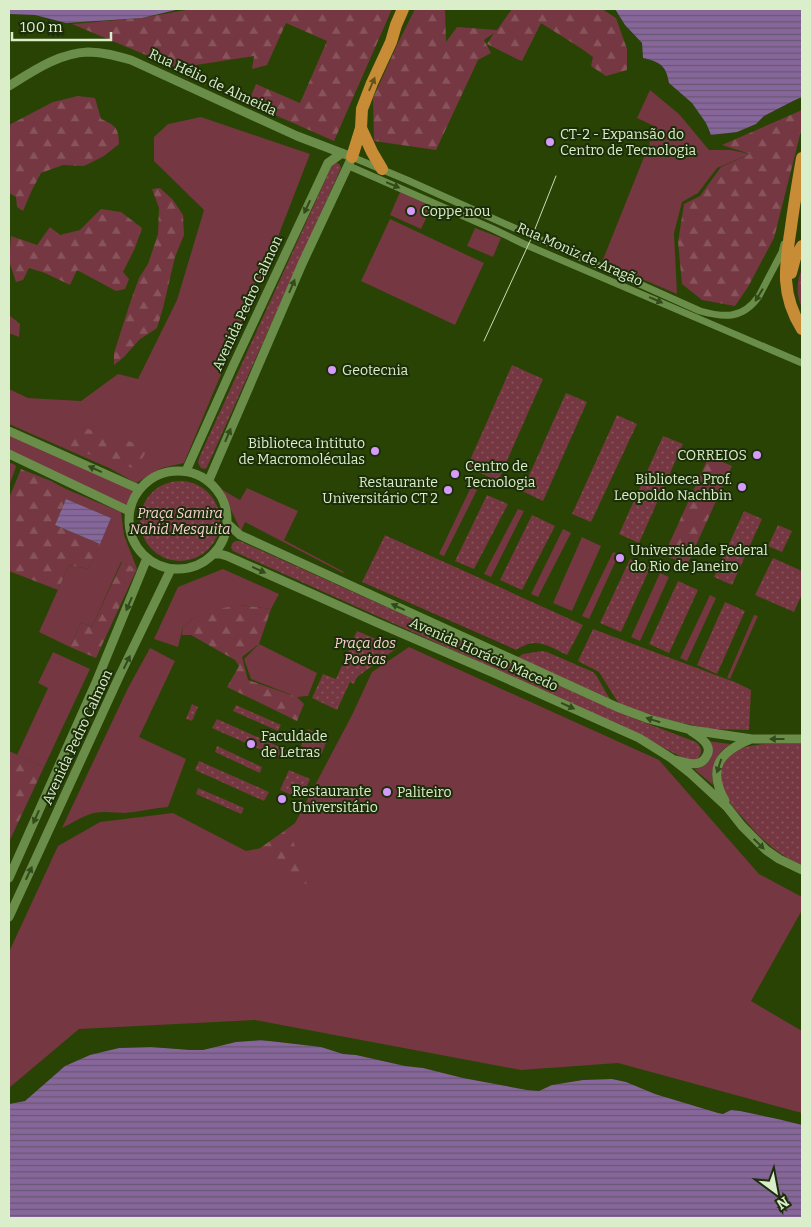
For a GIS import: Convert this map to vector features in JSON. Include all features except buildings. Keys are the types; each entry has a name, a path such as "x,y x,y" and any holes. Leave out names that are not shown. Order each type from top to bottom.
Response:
{"highway":[{"path":"348,159 361,128 362,109 365,100 391,42 403,9"},
{"path":"391,42 402,27 410,9"},
{"path":"361,128 382,169"},
{"path":"802,158 785,269 792,311 802,329"},
{"path":"787,290 795,258 802,246"}],"street":[{"name":"Rua Hélio de Almeida","path":"9,86 49,62 74,54 87,52 101,53 131,60 348,159"},
{"path":"321,146 328,162 348,159"},
{"path":"209,480 348,159"},
{"name":"Rua Moniz de Aragão","path":"348,159 382,169 700,311 730,316 743,312 759,296 782,252 794,207"},
{"name":"Rua Moniz de Aragão","path":"348,159 524,244 802,362"},
{"name":"Avenida Pedro Calmon","path":"186,471 328,162"},
{"path":"9,431 139,489"},
{"path":"9,454 129,511"},
{"path":"173,471 186,471 209,480 224,500 228,524 222,542 213,554 201,563 187,568 172,569 159,565 147,558 138,549 132,537 129,524 129,511 139,489 149,480 160,474 173,471"},
{"name":"Avenida Horácio Macedo","path":"228,524 240,535 599,699 649,719 690,730 752,739 802,739"},
{"name":"Avenida Horácio Macedo","path":"213,554 227,556 639,738 671,758 728,807"},
{"name":"Avenida Pedro Calmon","path":"9,878 97,680 147,558"},
{"name":"Avenida Pedro Calmon","path":"9,917 119,677 172,569"},
{"path":"671,758 694,764 704,760 707,756 708,746 690,730"},
{"path":"752,739 738,744 721,758 717,767 716,777 718,790 742,826 766,850 778,859 802,870"}],"shaded area":[{"path":"9,9 180,9 142,18 66,23 35,15 9,14"},
{"name":"Universidade Federal do Rio de Janeiro","path":"180,9 615,9 625,25 642,43 643,58 662,65 667,72 669,83 692,103 706,123 709,133 756,124 764,116 802,97 802,1125 740,1111 731,1110 723,1114 718,1113 612,1079 583,1080 552,1085 539,1091 527,1090 463,1078 423,1068 343,1054 321,1047 261,1040 236,1042 203,1050 151,1047 119,1048 90,1055 65,1066 25,1101 9,1104 9,14 35,15 66,23 142,18","holes":["386,535 582,625 542,643 524,645 515,650 362,582"]},
{"path":"615,9 802,9 802,97 764,116 756,124 737,132 711,135 706,123 692,103 669,83 664,68 654,61 643,58 642,43 625,25"},
{"path":"66,499 111,518 100,544 55,525"},
{"path":"261,1040 321,1047 343,1054 423,1068 463,1078 527,1090 539,1091 552,1085 583,1080 612,1079 718,1113 723,1114 731,1110 740,1111 802,1125 802,1218 9,1218 9,1104 25,1101 65,1066 90,1055 119,1048 151,1047 203,1050 236,1042"}],"green space":[{"path":"191,9 392,9 334,141 248,103 256,84 300,103 327,41 286,23 267,65 252,69 254,56 177,68 72,24 142,18"},
{"path":"415,9 445,9 446,42 457,27 497,30 512,9 602,9 616,18 627,49 627,70 606,76 591,66 593,57 541,23 522,61 487,44 494,33 484,40 491,53 478,60 436,150 374,141 373,98"},
{"path":"650,90 679,114 709,150 731,150 750,154 717,168 698,193 682,202 674,233 677,294 602,262 656,127 637,118"},
{"path":"78,96 95,98 101,119 113,125 118,134 119,144 104,156 84,166 63,165 41,173 23,211 17,207 16,197 9,193 9,125 53,102"},
{"path":"802,110 802,127 774,238 748,287 735,306 702,300 682,284 678,242 684,204 700,196 721,167 750,154 722,145"},
{"path":"201,117 310,154 272,252 184,463 162,468 136,483 109,468 9,424 9,389 28,398 81,401 118,374 138,379 177,300 204,210 154,161 154,137 168,124"},
{"path":"336,162 341,168 207,467 205,469 201,468 198,463 199,458 333,163"},
{"path":"160,188 173,200 183,215 184,235 175,257 157,328 139,340 114,365 114,353 130,303 139,278 148,264 158,234 159,208 152,189"},
{"name":"Coppe nou","path":"400,192 432,206 421,229 390,215"},
{"path":"101,209 121,212 142,228 135,248 123,272 129,279 125,289 116,291 77,270 70,285 45,273 29,268 23,280 16,282 9,261 11,236 37,245 50,227 60,235 80,230"},
{"path":"390,219 484,263 455,325 361,281"},
{"path":"475,228 501,238 493,257 467,246"},
{"path":"802,269 802,308 798,288"},
{"path":"9,315 20,324 19,337 9,333"},
{"path":"512,365 543,379 498,481 467,467"},
{"path":"566,393 587,402 543,501 522,491"},
{"path":"617,415 637,424 591,522 572,514"},
{"path":"80,427 137,444 146,452 136,469 69,448"},
{"path":"9,431 139,489 129,511 9,454"},
{"path":"663,436 683,444 639,543 619,534"},
{"path":"709,456 732,466 687,565 664,555"},
{"path":"9,462 16,467 9,486"},
{"path":"21,469 66,489 66,499 55,525 100,544 88,569 69,565 58,590 9,571 9,498"},
{"name":"Praça Samira Nahid Mesquita","path":"172,481 188,481 209,492 220,513 220,529 209,550 188,561 172,561 158,555 146,543 140,529 140,513 146,499 158,487"},
{"path":"471,487 477,490 444,556 439,554"},
{"path":"247,488 298,511 284,540 344,572 245,522 241,531 221,489 240,500"},
{"path":"66,489 121,512 124,535 137,569 121,562 92,627 81,622 70,647 39,632 69,565 88,569 111,518 66,499"},
{"path":"487,495 508,504 474,569 455,561"},
{"path":"518,509 524,511 491,577 484,574"},
{"path":"744,511 762,519 732,585 714,577"},
{"path":"532,515 555,526 522,590 500,580"},
{"path":"778,525 792,531 782,552 768,546"},
{"path":"563,529 571,533 538,597 531,594"},
{"path":"385,535 583,625 567,655 536,643 516,650 362,582"},
{"path":"582,537 601,546 572,611 553,603"},
{"path":"235,541 240,541 608,707 696,742 700,747 701,754 695,760 688,760 601,717 233,551 231,548"},
{"path":"613,552 619,554 589,619 582,616"},
{"path":"773,558 802,571 802,594 794,612 755,595"},
{"path":"630,559 650,568 621,632 600,623"},
{"path":"122,562 137,569 96,658 70,647 81,622 92,627"},
{"path":"223,569 279,594 271,609 240,605 192,619 183,627 178,647 154,639 178,587"},
{"path":"660,573 669,577 640,641 631,637"},
{"path":"678,581 698,590 669,653 649,644"},
{"path":"710,595 716,598 687,661 680,658"},
{"path":"725,602 745,611 717,674 697,665"},
{"path":"240,605 271,609 259,644 242,657 248,680 297,697 304,704 297,721 227,687 239,666 235,660 191,635 182,635 183,627 192,619 223,608"},
{"path":"754,615 758,616 730,679 727,678"},
{"path":"593,629 751,690 749,730 710,729 659,718 619,704 599,672 578,661"},
{"name":"Praça dos Poetas","path":"357,631 397,648 357,677 354,684 350,682 337,710 312,698 323,674 336,679"},
{"path":"259,644 317,673 308,696 297,697 251,679 244,659"},
{"path":"409,647 659,760 759,874 802,897 802,910 751,1001 802,1031 802,1113 618,1063 521,1070 255,1020 79,1029 9,1088 9,952 58,846 100,822 173,813 246,851 261,848 295,823 352,715 372,672"},
{"path":"150,648 175,661 139,737 186,759 168,807 125,813 94,813 62,828 128,688"},
{"path":"542,651 593,672 611,701 515,659 523,654"},
{"path":"53,652 90,669 44,767 17,755 48,688 38,683"},
{"path":"192,704 198,707 192,721 186,719"},
{"path":"236,705 281,725 278,731 233,711"},
{"path":"217,719 286,750 282,759 212,728"},
{"path":"308,729 328,738 321,755 301,746"},
{"path":"707,741 731,744 721,751 715,761 712,773 713,785 694,769 703,766 710,760 711,751"},
{"path":"765,744 802,744 802,865 777,851 763,839 732,806 721,788 720,773 726,758 739,749"},
{"path":"217,746 262,767 260,773 215,752"},
{"path":"9,751 44,767 9,842"},
{"path":"199,761 269,792 264,801 195,770"},
{"path":"289,770 310,779 301,799 280,790"},
{"path":"198,788 244,808 241,814 196,794"},
{"path":"289,828 308,888 260,848"}],"tram line":[{"path":"484,341 531,239 556,176"}],"place":[{"name":"CT-2 - Expansão do Centro de Tecnologia","path":"550,142"},
{"name":"Coppe nou","path":"411,211"},
{"name":"Geotecnia","path":"332,370"},
{"name":"Biblioteca Intituto de Macromoléculas","path":"375,451"},
{"name":"CORREIOS","path":"757,455"},
{"name":"Centro de Tecnologia","path":"455,474"},
{"name":"Biblioteca Prof. Leopoldo Nachbin","path":"742,487"},
{"name":"Restaurante Universitário CT 2","path":"448,490"},
{"name":"Universidade Federal do Rio de Janeiro","path":"620,558"},
{"name":"Faculdade de Letras","path":"251,744"},
{"name":"Paliteiro","path":"387,792"},
{"name":"Restaurante Universitário","path":"282,799"}]}
